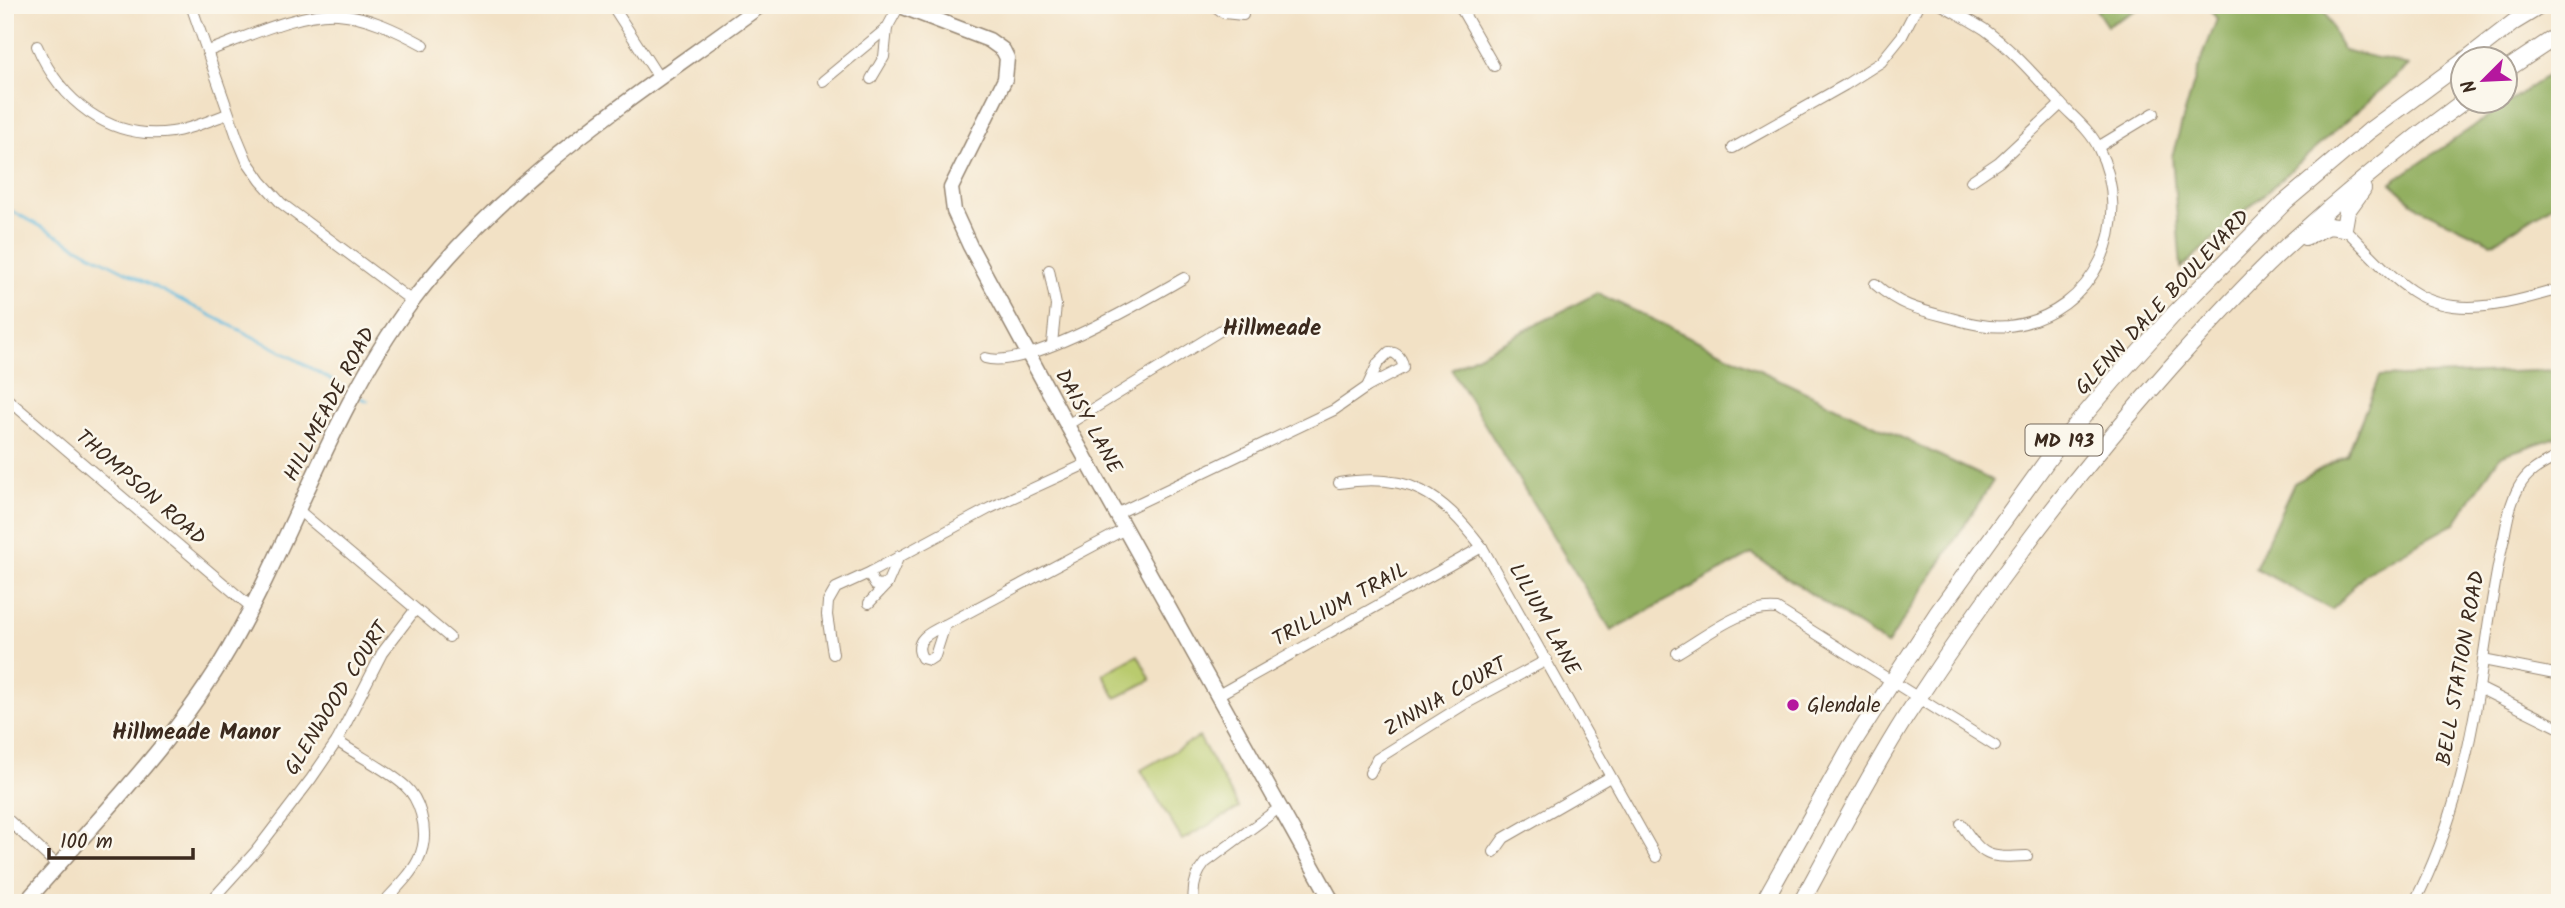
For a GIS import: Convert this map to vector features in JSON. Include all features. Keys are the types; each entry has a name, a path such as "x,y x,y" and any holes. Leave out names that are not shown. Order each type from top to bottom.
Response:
{"main road":[{"name":"GLENN DALE BOULEVARD","path":"2482,46 2542,5"},
{"path":"2520,60 2560,34"},
{"name":"GLENN DALE BOULEVARD","path":"1763,903 1851,746 1892,682 1938,612 2054,451 2164,324 2285,202 2369,131 2450,70"},
{"name":"MD 193","path":"1801,903 1866,784 1920,696 1980,606 2077,478 2187,349 2275,257 2366,177 2450,111"},
{"path":"2293,242 2329,226 2344,228 2347,211 2364,188 2366,177"}],"street":[{"path":"191,5 247,161 281,203 412,302"},
{"path":"612,5 659,78"},
{"name":"HILLMEADE ROAD","path":"25,903 170,738 205,689 251,607 349,401 412,302 461,244 510,194 569,144 761,5"},
{"path":"1213,5 1224,13 1243,15"},
{"path":"1459,5 1494,66"},
{"path":"1733,148 1881,62 1902,36 1918,5"},
{"path":"1875,284 1888,297 1899,303 1982,326 2017,324 2058,308 2089,279 2110,237 2114,212 2112,185 2098,147 2083,127 1997,39 1942,5"},
{"path":"871,79 884,57 887,28 898,6"},
{"name":"DAISY LANE","path":"898,6 989,40 1003,50 1007,58 1005,79 951,188 950,198 964,235 1333,903"},
{"path":"208,51 301,19 328,14 357,17 424,45"},
{"path":"823,81 887,28"},
{"path":"37,46 51,75 72,100 89,114 124,129 167,132 228,114"},
{"path":"1972,181 1999,162 2061,104"},
{"path":"2098,147 2154,113"},
{"path":"2344,228 2392,276 2414,293 2440,303 2487,307 2560,289"},
{"path":"1049,270 1056,305 1052,344"},
{"path":"985,358 993,361 1028,354 1095,327 1184,278"},
{"path":"1067,425 1231,324"},
{"path":"1116,514 1334,410 1367,387"},
{"name":"THOMPSON ROAD","path":"5,397 251,607"},
{"name":"BELL STATION ROAD","path":"2414,903 2441,843 2460,774 2479,688 2491,596 2510,508 2520,486 2532,470 2560,455"},
{"path":"833,654 828,633 828,602 836,588 990,508 1088,463"},
{"name":"LILIUM LANE","path":"1339,482 1368,478 1409,484 1441,502 1463,523 1482,547 1656,857"},
{"path":"297,509 449,636"},
{"path":"945,625 1125,528"},
{"name":"TRILLIUM TRAIL","path":"1218,695 1482,547"},
{"path":"869,603 887,584 899,556"},
{"path":"871,572 875,586 887,584"},
{"path":"1677,653 1738,618 1767,608 1777,609 1996,746"},
{"name":"GLENWOOD COURT","path":"209,903 263,841 337,741 382,653 415,610"},
{"name":"ZINNIA COURT","path":"1370,773 1377,759 1465,704 1547,660"},
{"path":"2483,660 2560,675"},
{"path":"2479,688 2560,728"},
{"path":"337,741 405,786 420,809 425,830 424,849 414,868 383,903"},
{"path":"1494,852 1504,838 1610,777"},
{"path":"1194,903 1194,885 1199,870 1212,857 1279,808"},
{"path":"5,817 57,865"},
{"path":"1961,824 1983,852 1997,856 2027,856"}],"green space":[{"path":"2093,5 2145,5 2107,26"},
{"path":"2206,5 2322,5 2342,50 2409,65 2181,268 2172,156 2197,72 2217,19"},
{"path":"2560,67 2560,200 2492,243 2420,209 2391,183 2489,116 2520,116 2520,94"},
{"path":"1597,293 1993,481 1887,645 1752,554 1611,631 1451,369"},
{"path":"2560,370 2560,436 2500,456 2455,523 2365,573 2332,610 2255,568 2294,483 2347,455 2379,377"},
{"path":"1138,655 1151,680 1116,698 1103,674"},
{"path":"1199,737 1239,808 1182,840 1141,770"}],"waterway":[{"path":"5,207 100,259 277,349 344,387"},
{"path":"361,398 368,401"}],"place":[{"name":"Glendale","path":"1793,705"}],"district":[{"name":"Hillmeade","path":"1272,327"},
{"name":"Hillmeade Manor","path":"196,731"}]}
